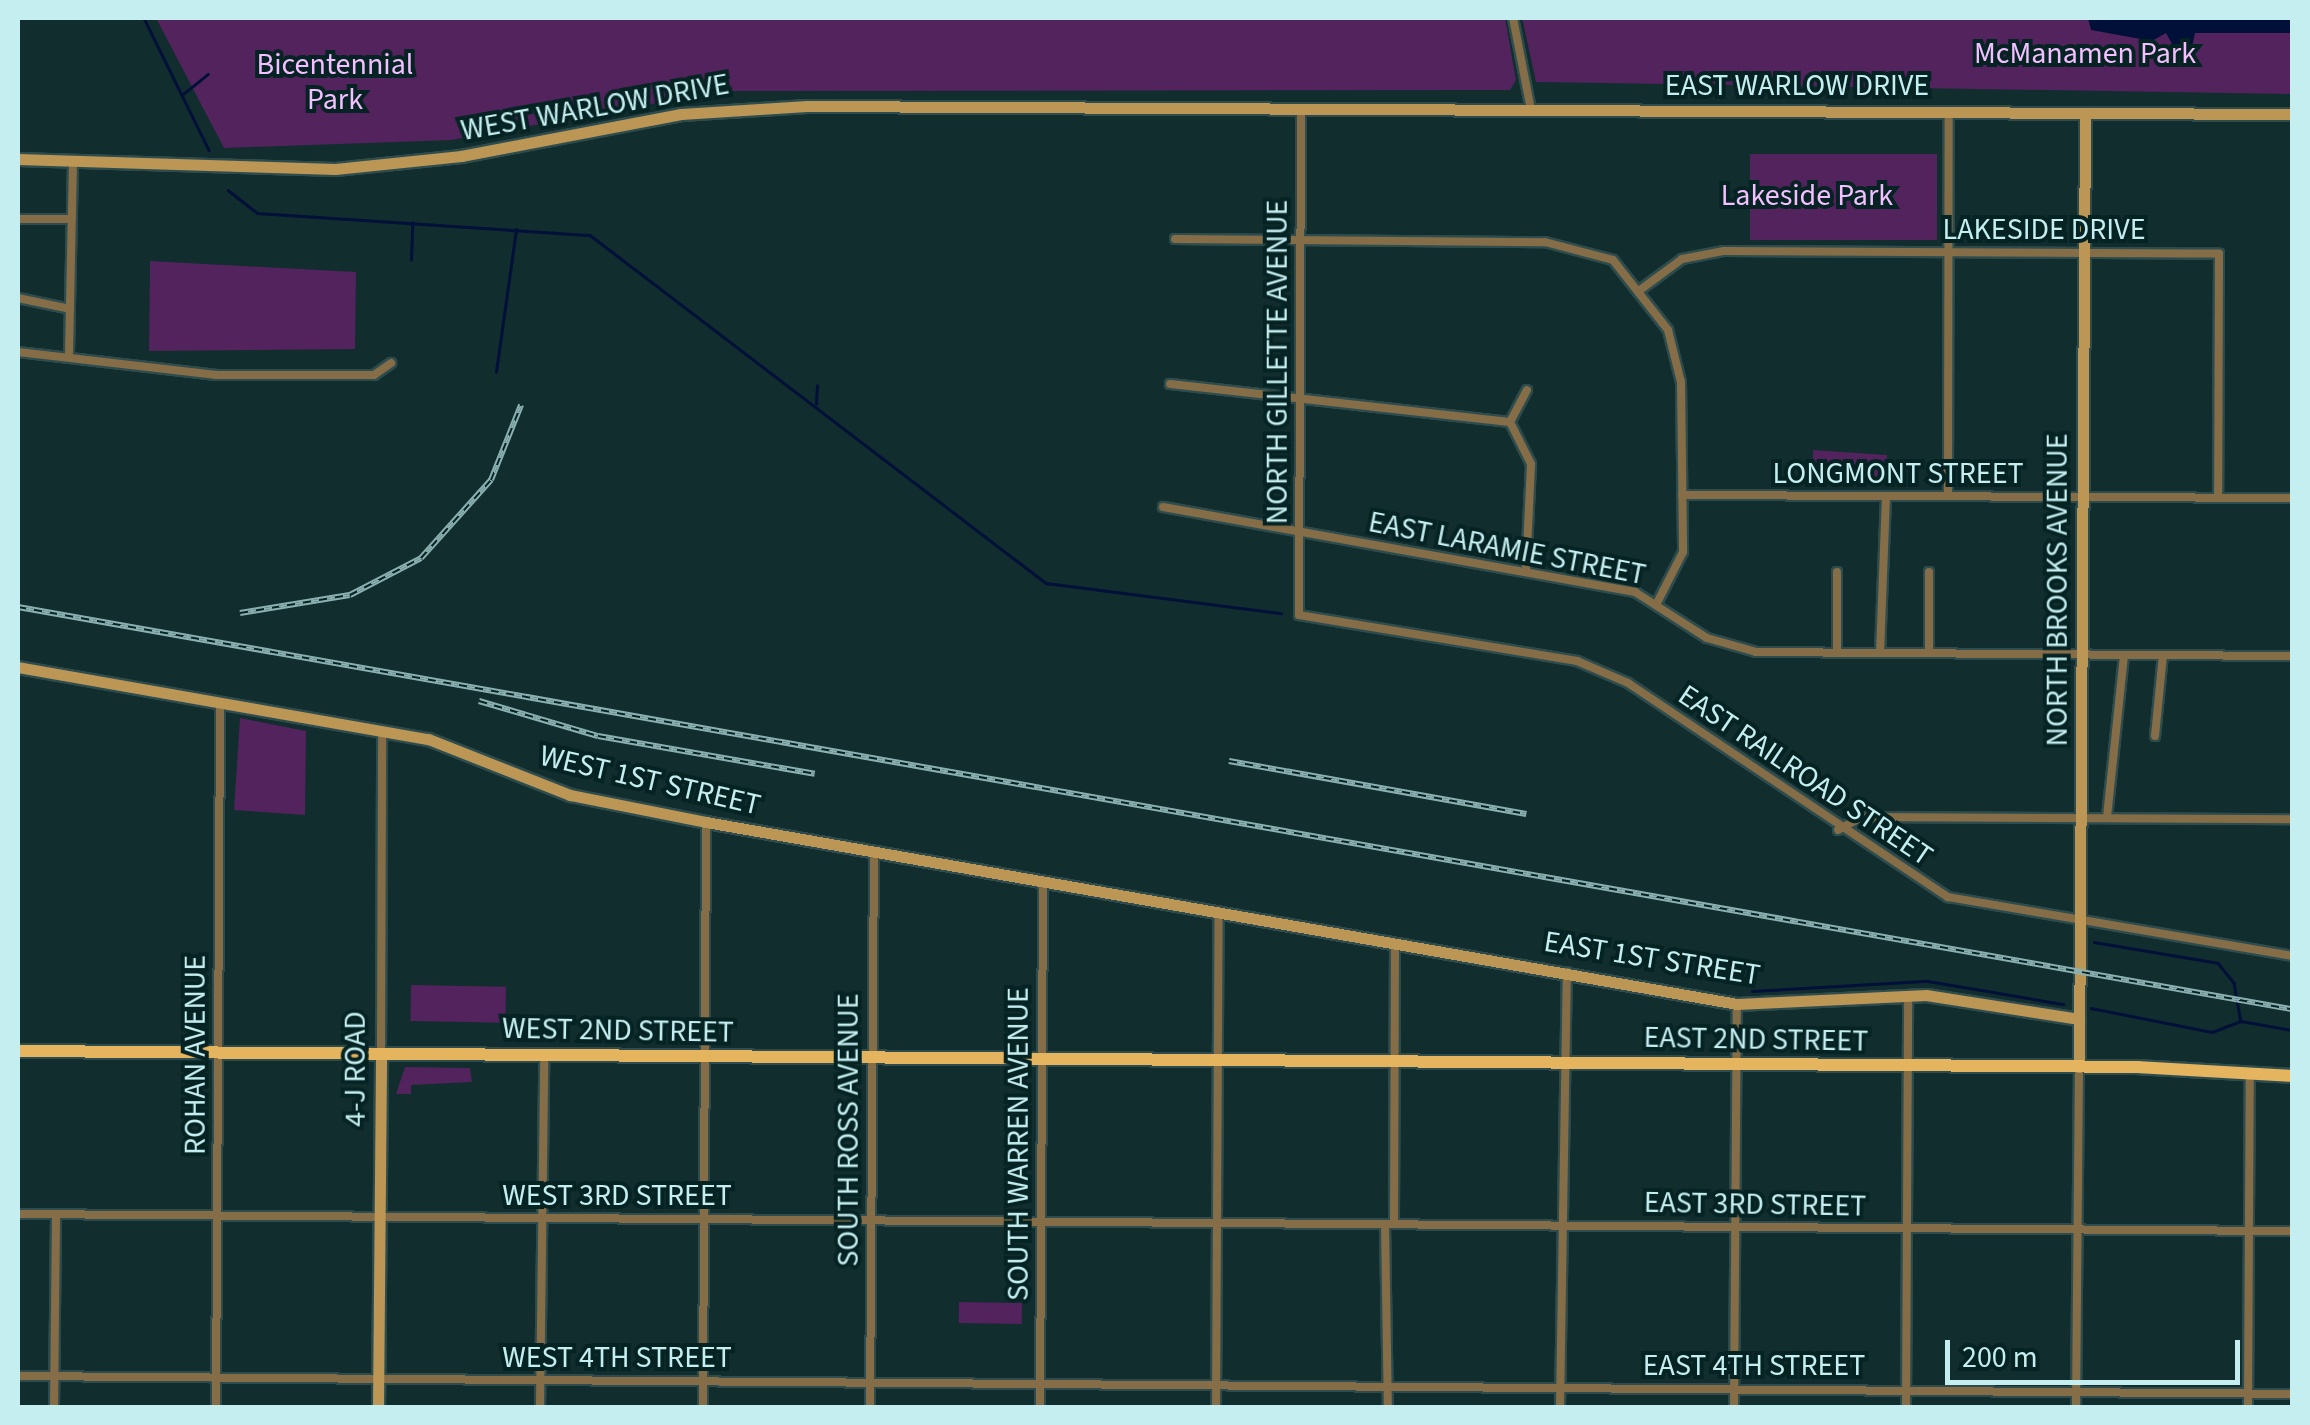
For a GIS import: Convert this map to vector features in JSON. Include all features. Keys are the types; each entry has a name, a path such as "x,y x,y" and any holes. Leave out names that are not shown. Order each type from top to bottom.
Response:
{"main road":[{"name":"WEST 2ND STREET","path":"18,1051 1218,1060"},
{"name":"EAST 2ND STREET","path":"1218,1060 2079,1067 2250,1070 2292,1076"}],"street":[{"path":"1513,18 1531,110"},
{"name":"WEST WARLOW DRIVE","path":"18,159 378,166 734,108 1301,108"},
{"name":"EAST WARLOW DRIVE","path":"1301,108 2292,114"},
{"name":"NORTH GILLETTE AVENUE","path":"1299,615 1301,108"},
{"path":"1948,496 1949,112"},
{"name":"NORTH BROOKS AVENUE","path":"2079,1067 2085,113"},
{"path":"69,353 73,160"},
{"path":"18,219 72,219"},
{"path":"1174,239 1582,247 1612,260 1640,290 1677,356 1683,552 1657,603"},
{"name":"LAKESIDE DRIVE","path":"1640,290 1701,253 2219,254 2218,498"},
{"path":"18,298 70,309"},
{"path":"18,352 69,353 217,375 374,376 390,363"},
{"path":"1170,384 1510,422"},
{"path":"1510,422 1526,390"},
{"path":"1510,422 1531,464 1526,572"},
{"name":"LONGMONT STREET","path":"1682,495 2292,498"},
{"path":"1880,653 1886,496"},
{"name":"EAST LARAMIE STREET","path":"1163,507 1526,572 1657,603 1730,648 1837,653 2292,656"},
{"path":"1837,572 1837,653"},
{"path":"1929,572 1929,653"},
{"name":"EAST RAILROAD STREET","path":"1299,615 1577,661 1628,683 1838,830 1948,896 2292,956"},
{"path":"2108,816 2124,655"},
{"path":"2155,736 2163,656"},
{"name":"WEST 1ST STREET","path":"18,666 446,744 570,796 1219,912"},
{"name":"ROHAN AVENUE","path":"216,1408 220,702"},
{"name":"4-J ROAD","path":"378,1408 382,731"},
{"path":"1838,830 1861,817 2292,819"},
{"path":"703,1408 706,822"},
{"name":"SOUTH ROSS AVENUE","path":"870,1408 874,852"},
{"name":"SOUTH WARREN AVENUE","path":"1040,1408 1043,882"},
{"path":"1216,1408 1219,912"},
{"name":"EAST 1ST STREET","path":"1219,912 1737,1004 1908,996 2079,1019"},
{"path":"1388,1408 1396,943"},
{"path":"1560,1408 1567,971"},
{"path":"1906,1408 1908,996"},
{"path":"1734,1408 1737,1004"},
{"path":"540,1408 544,1056"},
{"path":"2076,1408 2079,1067"},
{"path":"2248,1408 2250,1070"},
{"name":"WEST 3RD STREET","path":"18,1214 1217,1222"},
{"path":"54,1408 56,1214"},
{"name":"EAST 3RD STREET","path":"1217,1222 2292,1231"},
{"name":"WEST 4TH STREET","path":"18,1376 1216,1385"},
{"name":"EAST 4TH STREET","path":"1216,1385 2292,1394"}],"green space":[{"name":"Bicentennial Park","path":"156,18 1505,18 1516,80 1510,90 723,91 451,140 224,148"},
{"name":"McManamen Park","path":"1522,18 2292,18 2292,94 1536,82"},
{"name":"Lakeside Park","path":"1750,154 1937,154 1937,240 1750,240"},
{"path":"150,261 356,272 355,349 149,351"},
{"path":"1813,450 1887,455 1887,482 1813,482"},
{"path":"240,718 306,731 305,815 234,810"},
{"path":"411,985 506,987 505,1023 410,1021"},
{"path":"405,1067 470,1068 472,1082 411,1085 411,1094 396,1094"},
{"path":"959,1302 1022,1303 1022,1324 959,1323"}],"water":[{"path":"2088,18 2292,18 2292,33 2195,33 2191,51 2176,51 2166,33 2152,41 2091,30"}],"waterway":[{"path":"144,18 209,150"},
{"path":"182,95 208,74"},
{"path":"228,190 257,213 590,235 1046,583 1281,613"},
{"path":"411,260 412,223"},
{"path":"496,372 516,229"},
{"path":"816,404 817,386"},
{"path":"2094,942 2218,963 2234,983 2241,1021 2292,1030"},
{"path":"1752,991 1928,981 2063,1004"},
{"path":"2091,1008 2212,1032 2240,1021"}],"railway":[{"path":"240,613 350,595 421,558 491,480 521,405"},
{"path":"18,607 2292,1009"},
{"path":"479,701 598,736 815,774"},
{"path":"1229,761 1526,814"}]}
